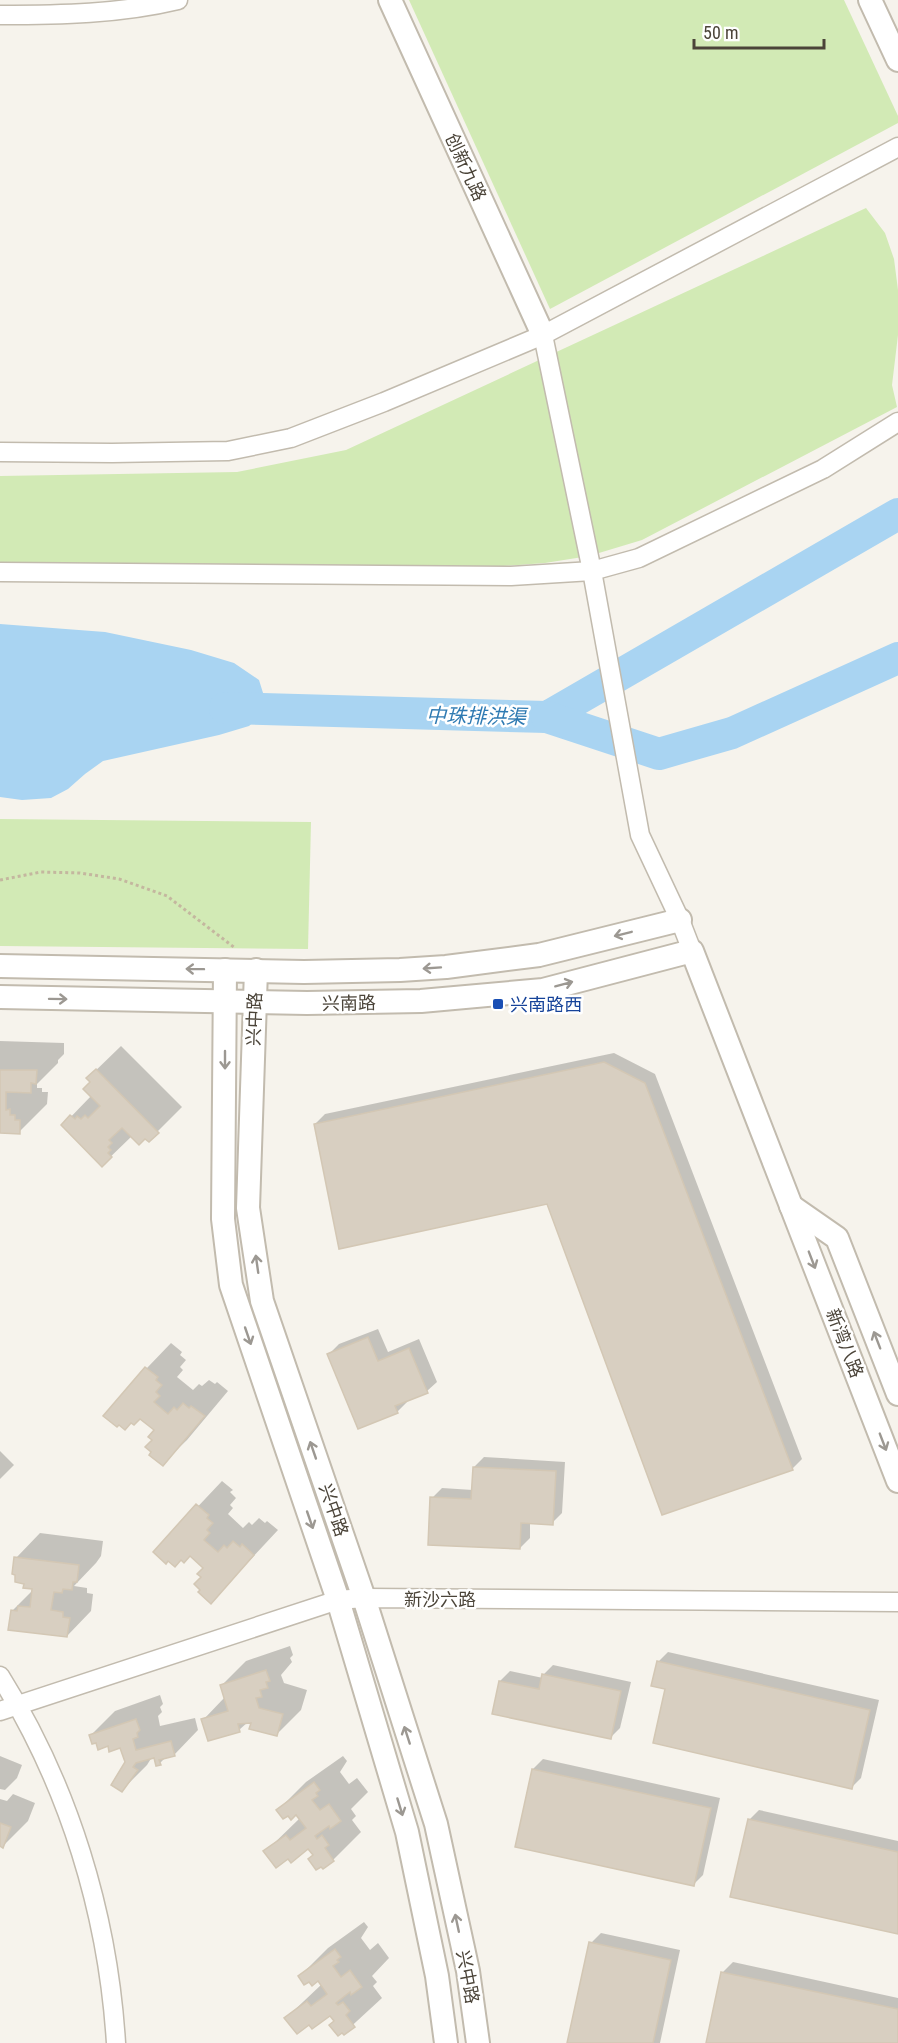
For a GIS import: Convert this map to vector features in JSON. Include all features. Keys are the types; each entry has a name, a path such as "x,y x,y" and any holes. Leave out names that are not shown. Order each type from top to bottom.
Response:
{"street":[{"path":"0,15 74,14 151,6 178,0"},
{"name":"创新九路","path":"390,0 543,335"},
{"path":"870,0 898,60"},
{"path":"0,452 228,451 291,438 384,402 543,335 898,147"},
{"path":"543,335 592,570 640,835 692,951"},
{"path":"0,572 511,576 592,570 639,558 772,494 823,469 898,422"},
{"name":"兴南路","path":"0,966 365,972 435,968 538,955 680,920"},
{"name":"兴南路","path":"0,998 369,1003 482,996 532,991 692,951"},
{"name":"新湾八路","path":"692,951 898,1481"},
{"name":"兴中路","path":"225,970 224,1219 231,1285 338,1600 407,1832 437,1976 446,2043"},
{"name":"兴中路","path":"256,970 248,1208 262,1301 364,1598 436,1824 468,1971 478,2043"},
{"name":"新湾八路","path":"791,1206 837,1238 898,1394"},
{"name":"新沙六路","path":"0,1711 338,1600 364,1598 898,1602"},
{"path":"0,1676 50,1766 80,1851 102,1939 110,1983 116,2043"}],"path":[{"path":"0,880 41,872 80,873 119,879 167,896 235,948"}],"green space":[{"path":"409,0 844,0 898,116 898,123 550,309"},
{"path":"866,208 885,233 894,259 898,290 898,335 892,385 897,407 642,540 589,556 545,563 476,568 0,563 0,476 237,472 346,450"},
{"path":"0,819 311,822 308,949 0,946"}],"water":[{"path":"0,624 105,632 191,650 234,663 259,680 268,709 249,726 103,761 68,789 51,798 22,800 0,797"}],"building":[{"path":"604,1062 645,1083 793,1470 662,1515 547,1204 339,1249 314,1124"},
{"path":"96,1069 159,1133 149,1142 145,1139 139,1145 122,1128 109,1140 112,1143 108,1147 111,1150 108,1153 112,1157 102,1167 61,1125 70,1115 75,1119 77,1116 81,1119 85,1115 88,1118 100,1106 83,1089 90,1082 86,1078"},
{"path":"0,1070 37,1070 36,1084 31,1083 31,1093 6,1092 6,1110 10,1109 10,1115 15,1115 15,1120 20,1120 20,1134 0,1133"},
{"path":"368,1337 378,1361 409,1348 428,1393 395,1406 398,1413 358,1429 327,1354"},
{"path":"145,1367 158,1377 156,1380 162,1385 156,1392 160,1396 154,1402 168,1414 174,1407 177,1410 183,1403 205,1416 163,1466 149,1455 151,1452 145,1447 152,1440 148,1437 154,1430 140,1419 134,1425 131,1423 125,1430 103,1416"},
{"path":"473,1467 556,1471 553,1525 521,1523 520,1549 428,1545 430,1497 471,1499"},
{"path":"196,1504 209,1515 207,1518 213,1523 207,1530 210,1533 204,1540 218,1552 224,1545 227,1548 233,1541 240,1547 242,1544 254,1555 211,1604 198,1592 200,1590 194,1584 201,1577 197,1574 203,1568 190,1556 184,1563 181,1560 175,1567 168,1561 166,1564 153,1552"},
{"path":"14,1557 79,1565 77,1582 73,1582 72,1590 63,1589 62,1593 54,1592 51,1610 63,1612 63,1617 70,1618 67,1637 8,1630 11,1610 17,1611 18,1606 30,1607 32,1589 23,1588 24,1584 15,1582 15,1575 12,1574"},
{"path":"657,1661 870,1710 852,1789 653,1743 665,1689 651,1686"},
{"path":"266,1670 270,1681 266,1682 268,1688 260,1690 262,1697 256,1698 259,1708 283,1714 277,1736 249,1729 251,1723 238,1724 240,1732 208,1741 201,1719 228,1711 220,1685"},
{"path":"542,1674 621,1691 611,1739 492,1714 499,1681 539,1689"},
{"path":"136,1719 140,1730 137,1733 138,1737 133,1739 136,1750 171,1741 175,1756 159,1760 161,1765 156,1766 154,1758 136,1763 133,1767 138,1770 122,1792 111,1785 125,1762 120,1748 109,1752 108,1746 98,1750 96,1743 92,1744 89,1735"},
{"path":"532,1769 711,1808 694,1886 515,1847"},
{"path":"314,1782 320,1790 316,1793 318,1796 312,1800 320,1810 329,1804 341,1821 315,1836 317,1839 322,1835 329,1845 325,1848 334,1861 323,1869 321,1867 316,1870 308,1859 313,1855 308,1849 291,1863 288,1859 276,1868 263,1851 286,1835 290,1840 306,1828 296,1815 291,1820 288,1816 283,1819 276,1810"},
{"path":"748,1819 898,1852 898,1934 730,1897"},
{"path":"0,1823 11,1827 3,1848 0,1846"},
{"path":"589,1942 671,1960 653,2043 567,2043"},
{"path":"335,1949 341,1957 337,1960 339,1962 333,1966 341,1977 350,1970 362,1987 351,1995 350,1992 336,2003 338,2005 343,2002 350,2011 346,2015 355,2027 344,2035 342,2033 338,2036 329,2025 334,2021 330,2016 312,2029 309,2025 297,2034 284,2018 307,2001 311,2006 327,1994 318,1981 312,1986 309,1982 304,1985 298,1976"},
{"path":"721,1972 898,2009 898,2043 706,2043"}],"waterway":[{"name":"中珠排洪渠","path":"225,708 547,717 898,514"},
{"path":"547,717 659,754 732,733 898,658"}],"place":[{"name":"兴南路西","path":"498,1004"}]}
